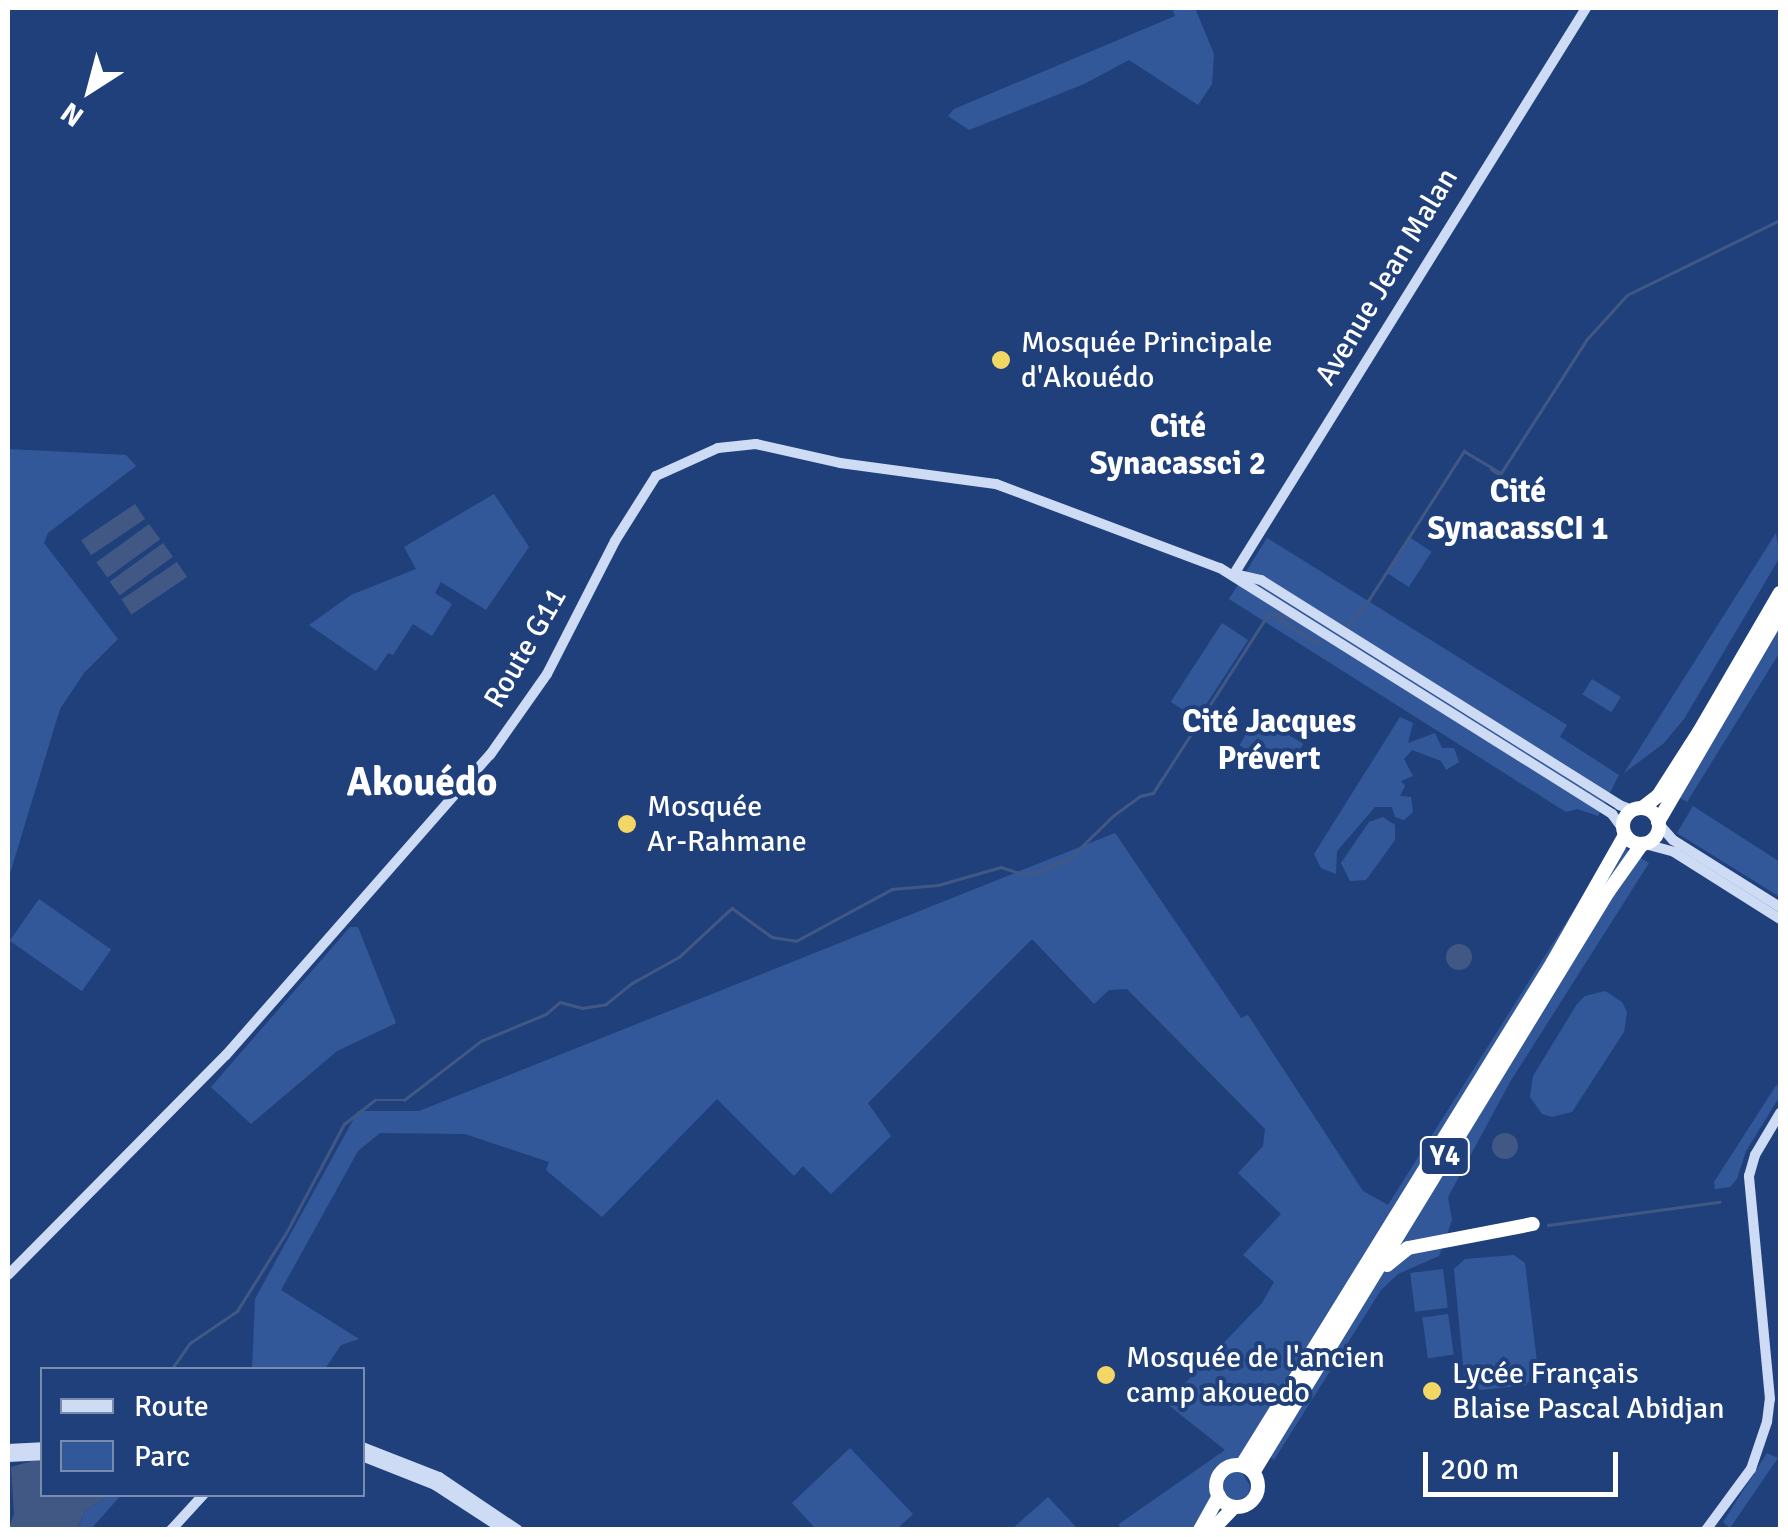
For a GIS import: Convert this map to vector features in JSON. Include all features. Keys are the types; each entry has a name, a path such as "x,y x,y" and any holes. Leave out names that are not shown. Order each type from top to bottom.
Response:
{"highway":[{"path":"1780,592 1658,796 1625,818 1624,832 1643,844 1654,838 1780,612"},
{"path":"1638,809 1659,823"},
{"name":"Y4","path":"1248,1468 1553,962 1624,832"},
{"name":"Y4","path":"1248,1468 1332,1344 1608,892 1643,844"},
{"path":"1332,1344 1399,1252 1444,1239 1533,1224"},
{"path":"1200,1530 1218,1496 1219,1474 1233,1465 1248,1468 1259,1485 1255,1498 1234,1507 1212,1530"},
{"path":"1218,1496 1234,1507"}],"main road":[{"path":"1573,8 1574,26"},
{"name":"Avenue Jean Malan","path":"1234,574 1586,8"},
{"name":"Route G11","path":"8,1275 226,1055 490,756 548,674 615,541 656,476 735,444 874,469 996,484 1234,574"},
{"path":"1234,574 1261,580 1619,806 1638,809"},
{"path":"1234,574 1612,814 1624,832"},
{"path":"1659,823 1680,844 1780,907"},
{"path":"1643,844 1674,852 1780,919"},
{"path":"1706,1530 1751,1470 1767,1422 1770,1399 1749,1176 1780,1113"},
{"path":"8,1449 40,1446"},
{"path":"365,1448 439,1476 518,1530"},
{"path":"8,1457 40,1455"},
{"path":"365,1457 436,1485 504,1530"},
{"path":"171,1530 201,1497"}],"green space":[{"path":"1172,8 1195,8 1214,54 1212,84 1198,105 1129,60 1084,84 969,130 948,116 954,109 1175,16"},
{"path":"8,449 126,455 136,466 48,533 44,543 118,639 84,673 60,709 8,880"},
{"path":"494,494 529,547 486,610 441,582 435,593 452,604 432,636 413,624 393,655 388,653 376,671 309,625 351,595 416,569 404,547"},
{"path":"1776,533 1780,557 1684,719 1663,744 1624,773"},
{"path":"1409,537 1432,552 1409,587 1386,572"},
{"path":"1267,538 1567,725 1560,737 1619,775 1598,816 1577,809 1566,812 1229,599"},
{"path":"1222,623 1248,640 1197,719 1171,702"},
{"path":"1780,623 1780,652 1687,802 1675,795"},
{"path":"1592,679 1621,697 1611,712 1582,694"},
{"path":"1257,716 1303,744 1286,773 1239,745"},
{"path":"1400,717 1413,723 1408,743 1435,733 1442,748 1454,748 1459,762 1446,770 1441,761 1412,750 1404,759 1413,776 1401,781 1405,786 1400,796 1411,797 1413,812 1404,820 1395,817 1392,807 1375,807 1337,851 1336,874 1321,868 1314,854"},
{"path":"1693,806 1780,862 1780,897 1677,833"},
{"path":"1383,817 1395,825 1395,840 1366,880 1350,881 1341,863 1369,822"},
{"path":"1115,833 1241,1018 1248,1015 1363,1191 1388,1205 1616,843 1649,863 1510,1082 1448,1197 1452,1220 1439,1256 1398,1274 1381,1290 1274,1460 1262,1449 1243,1474 1250,1486 1248,1495 1237,1501 1226,1497 1201,1529 1120,1529 1119,1524 1225,1450 1166,1403 1262,1303 1274,1282 1243,1255 1281,1214 1238,1173 1263,1146 1265,1129 1127,989 1109,990 1094,1004 1032,939 868,1103 891,1136 831,1194 803,1166 794,1176 717,1099 602,1217 546,1170 549,1162 465,1134 380,1133 358,1151 281,1290 359,1339 341,1345 326,1367 252,1367 255,1299 358,1111 419,1111"},
{"path":"39,899 111,949 82,991 10,941"},
{"path":"350,927 358,927 396,1023 337,1051 251,1124 211,1087"},
{"path":"1605,991 1622,1002 1627,1012 1624,1032 1572,1112 1552,1117 1542,1114 1530,1097 1533,1076 1577,1004 1585,996"},
{"path":"1777,1084 1780,1096 1746,1151 1737,1179 1730,1187 1715,1189 1714,1182"},
{"path":"1514,1255 1525,1263 1538,1370 1526,1385 1480,1390 1464,1376 1454,1269 1465,1259"},
{"path":"1443,1269 1448,1308 1415,1312 1410,1273"},
{"path":"1448,1314 1454,1355 1428,1358 1422,1318"},
{"path":"850,1448 913,1514 897,1529 816,1529 792,1503"},
{"path":"1767,1453 1778,1458 1730,1528 1723,1522"},
{"path":"106,1497 119,1497 91,1529 77,1530 85,1511"},
{"path":"1048,1497 1078,1529 1012,1529"}],"shaded area":[{"path":"135,504 145,519 91,555 81,540"},
{"path":"149,524 160,539 108,578 96,562"},
{"path":"163,543 173,557 120,596 110,582"},
{"path":"177,562 187,577 132,614 121,599"},
{"path":"1459,944 1468,948 1472,957 1468,966 1459,970 1450,966 1446,957 1450,948"},
{"path":"1505,1133 1514,1137 1518,1146 1514,1155 1505,1159 1496,1155 1492,1146 1496,1137"},
{"path":"40,1459 40,1497 106,1497 85,1511 77,1529 8,1530 14,1514 11,1467"}],"waterway":[{"path":"1346,627 1368,601 1464,451 1501,473 1587,339 1627,295 1780,220"},
{"path":"1491,469 1502,476"},
{"path":"173,1367 190,1343 237,1311 286,1233 344,1124 375,1100 404,1100 481,1041 546,1014 560,1002 582,1008 606,1004 632,983 679,957 732,908 772,937 796,941 892,889 938,885 1001,867 1026,875 1068,860 1114,815 1140,796 1153,793 1269,613 1290,618"},
{"path":"1277,618 1317,643"},
{"path":"1548,1225 1719,1202"}],"place":[{"name":"Mosquée Principale d'Akouédo","path":"1001,360"},
{"name":"Mosquée Ar-Rahmane","path":"627,824"},
{"name":"Mosquée de l'ancien camp akouedo","path":"1106,1375"},
{"name":"Lycée Français Blaise Pascal Abidjan","path":"1432,1391"}],"district":[{"name":"Cité Synacassci 2","path":"1178,446"},
{"name":"Cité SynacassCI 1","path":"1518,512"},
{"name":"Cité Jacques Prévert","path":"1269,742"},
{"name":"Akouédo","path":"422,782"}]}
